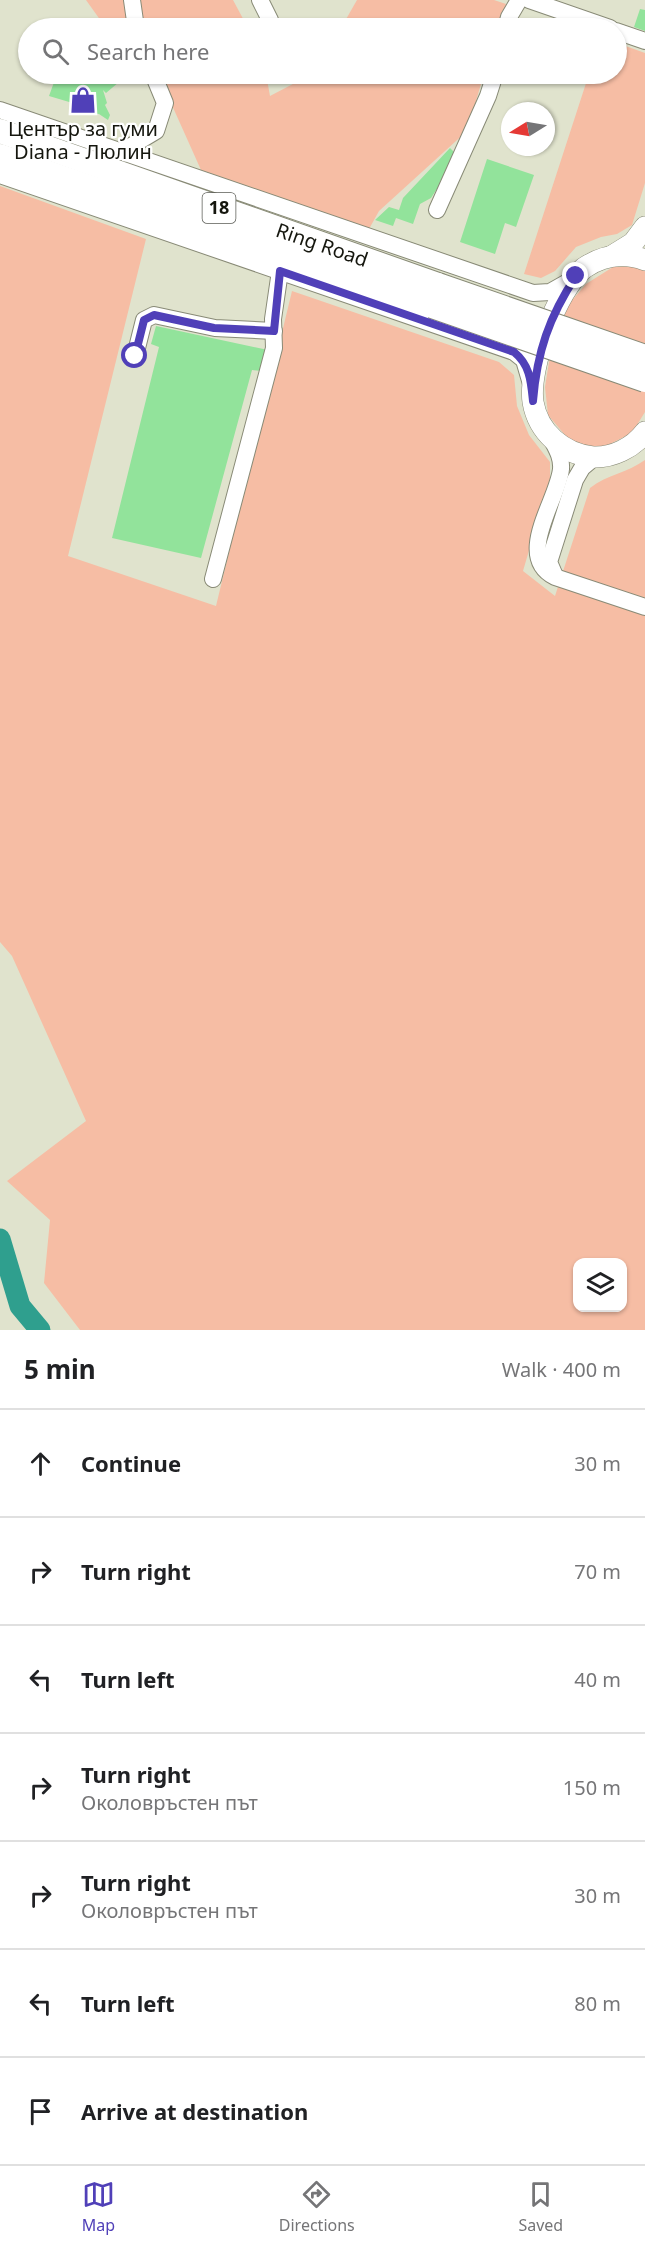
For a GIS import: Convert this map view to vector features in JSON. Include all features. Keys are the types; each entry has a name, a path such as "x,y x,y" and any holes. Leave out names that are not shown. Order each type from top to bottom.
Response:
{"highway":[{"name":"Ring Road","path":"0,131 435,295 645,380"},
{"name":"Ring Road","path":"0,156 435,295 645,357"}],"main road":[{"path":"645,227 633,243 612,256 597,261 576,276 553,315 542,343 533,401 539,422 550,438 567,450 595,457 620,452 632,445 645,432"},
{"path":"612,256 627,255 645,260"}],"street":[{"path":"132,0 135,18"},
{"path":"260,0 269,18"},
{"path":"509,18 519,0"},
{"path":"529,0 557,4 588,18"},
{"path":"627,35 645,41"},
{"path":"121,152 156,131 165,103 157,84"},
{"path":"437,210 484,107 492,84"},
{"name":"Ring Road","path":"0,110 533,293 550,292 576,276"},
{"path":"0,175 514,352 524,360 530,375 533,401"},
{"path":"213,579 274,348 274,331 269,304 280,271"},
{"path":"135,356 144,320 154,315 214,328 274,331"},
{"path":"550,438 560,455 561,470 540,535 537,552 541,564 555,577 645,607"},
{"path":"555,577 549,562 574,480 582,468 595,457"}],"shaded area":[{"path":"86,0 126,0 129,18 99,18"},
{"path":"138,0 233,0 243,18 143,18"},
{"path":"357,0 494,0 506,4 501,18 347,18"},
{"path":"627,47 645,53 645,183 632,225 617,234 601,237 576,247 555,271 541,278 524,274 586,84 627,84"},
{"path":"162,84 268,84 270,96 293,84 481,84 467,131 379,211 369,229 201,170"},
{"path":"0,186 146,239 68,556 216,606 292,291 499,362 514,375 517,406 529,435 550,462 550,479 523,571 555,596 590,488 645,460 645,1330 80,1330 44,1283 50,1220 7,1181 86,1121 12,956 0,942"},
{"path":"635,266 645,270 645,412 632,433 602,448 584,447 570,441 548,415 545,387 549,362 568,305 586,284 613,267"}],"building":[{"path":"640,9 645,10 645,31 634,27"},
{"name":"Център за гуми Diana - Люлин","path":"53,84 117,84 106,93 103,90 107,103 105,105 110,115 108,120 99,114 90,113 86,107 49,96"},
{"path":"450,148 458,156 431,198 420,204 413,224 396,218 393,226 375,220 389,207 399,210 403,198"},
{"path":"487,159 534,175 516,227 505,223 495,254 460,242"},
{"path":"156,326 268,350 262,371 252,370 201,558 112,538 159,347 151,344"}],"waterway":[{"path":"0,1239 20,1306 40,1330"}],"place":[{"name":"Център за гуми Diana - Люлин","path":"83,100"}],"route":[{"path":"135,356 144,320 154,315 168,316 214,328 274,331 273,319 280,271 514,352 524,360 530,375 533,401 538,357 542,343 553,315 576,276"}]}
